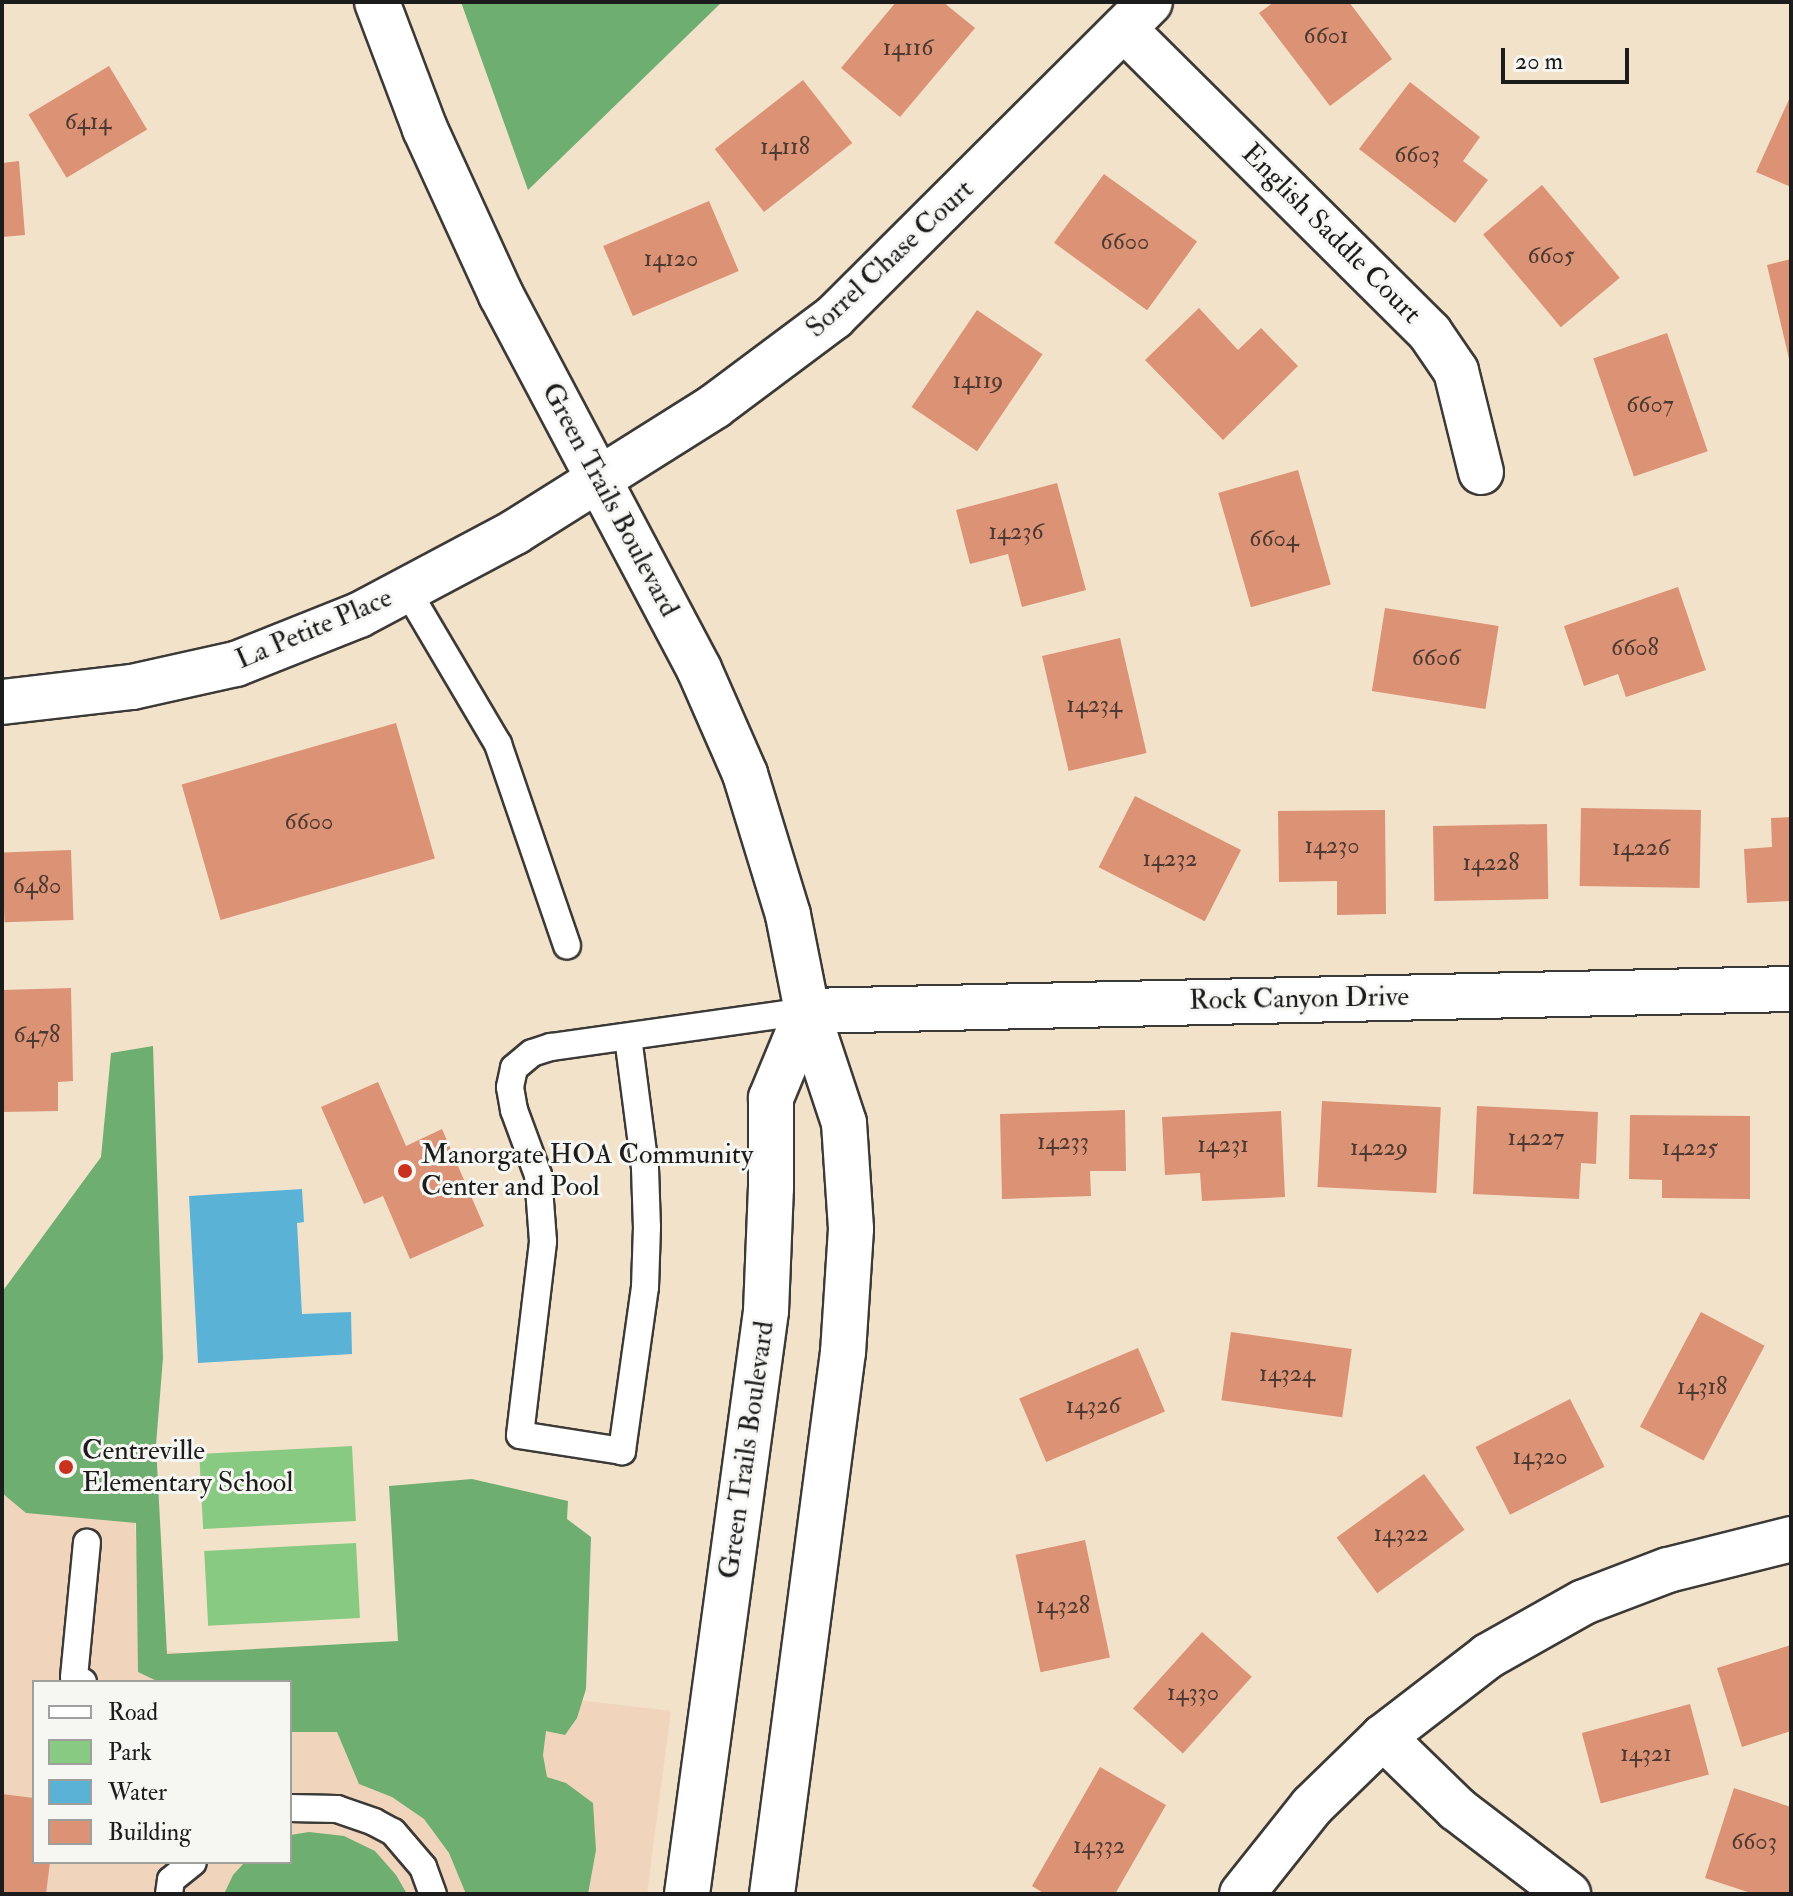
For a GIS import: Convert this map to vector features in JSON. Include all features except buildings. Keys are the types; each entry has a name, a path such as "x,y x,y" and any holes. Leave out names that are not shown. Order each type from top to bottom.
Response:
{"street":[{"name":"Green Trails Boulevard","path":"377,2 425,129 501,295 699,669 745,774 788,915 807,1011 844,1123 851,1229 843,1352 772,1894"},
{"name":"Sorrel Chase Court","path":"599,480 715,406 834,317 884,271 1137,15"},
{"name":"English Saddle Court","path":"1137,15 1430,333 1456,371 1481,472"},
{"name":"La Petite Place","path":"2,702 132,687 236,664 302,639 407,590 515,532 599,480"},
{"name":"Rock Canyon Drive","path":"807,1011 1791,989"},
{"name":"Green Trails Boulevard","path":"687,1894 766,1311 771,1098 807,1011"},
{"path":"1242,1894 1312,1806 1383,1737 1488,1656 1584,1602 1668,1570 1791,1539"},
{"path":"1383,1737 1457,1809 1568,1894"}],"lane":[{"path":"407,590 498,744 567,945"},
{"path":"628,1037 645,1168 647,1227 645,1287 622,1451 520,1435 543,1241 538,1175 514,1110 510,1087 514,1068 532,1053 628,1037 807,1011"},
{"path":"79,1680 74,1677 87,1543"},
{"path":"292,1808 315,1806 346,1812 393,1832 423,1867 433,1894"},
{"path":"169,1894 171,1880 191,1864"}],"shaded area":[{"name":"Centreville Elementary School","path":"119,1284 143,1648 671,1711 647,1894 2,1894 2,1287"}],"green space":[{"path":"461,2 722,2 528,190"},
{"path":"153,1046 163,1358 156,1445 167,1654 398,1641 389,1486 472,1479 568,1501 567,1519 591,1537 586,1689 577,1718 565,1735 546,1731 543,1755 547,1777 566,1783 593,1803 596,1850 588,1894 466,1894 449,1853 424,1819 392,1797 359,1784 337,1732 292,1732 292,1680 155,1680 138,1672 136,1523 26,1513 2,1493 2,1292 101,1157 111,1053"},
{"path":"352,1446 356,1521 203,1529 199,1454"},
{"path":"356,1543 360,1618 208,1626 204,1551"},
{"path":"309,1832 344,1836 375,1851 396,1875 407,1894 224,1894 233,1875 243,1864 292,1864 292,1835"}],"water":[{"path":"302,1189 304,1222 297,1223 302,1314 351,1312 352,1354 198,1363 189,1196"}],"place":[{"name":"Manorgate HOA Community Center and Pool","path":"405,1171"},
{"name":"Centreville Elementary School","path":"66,1467"}]}
